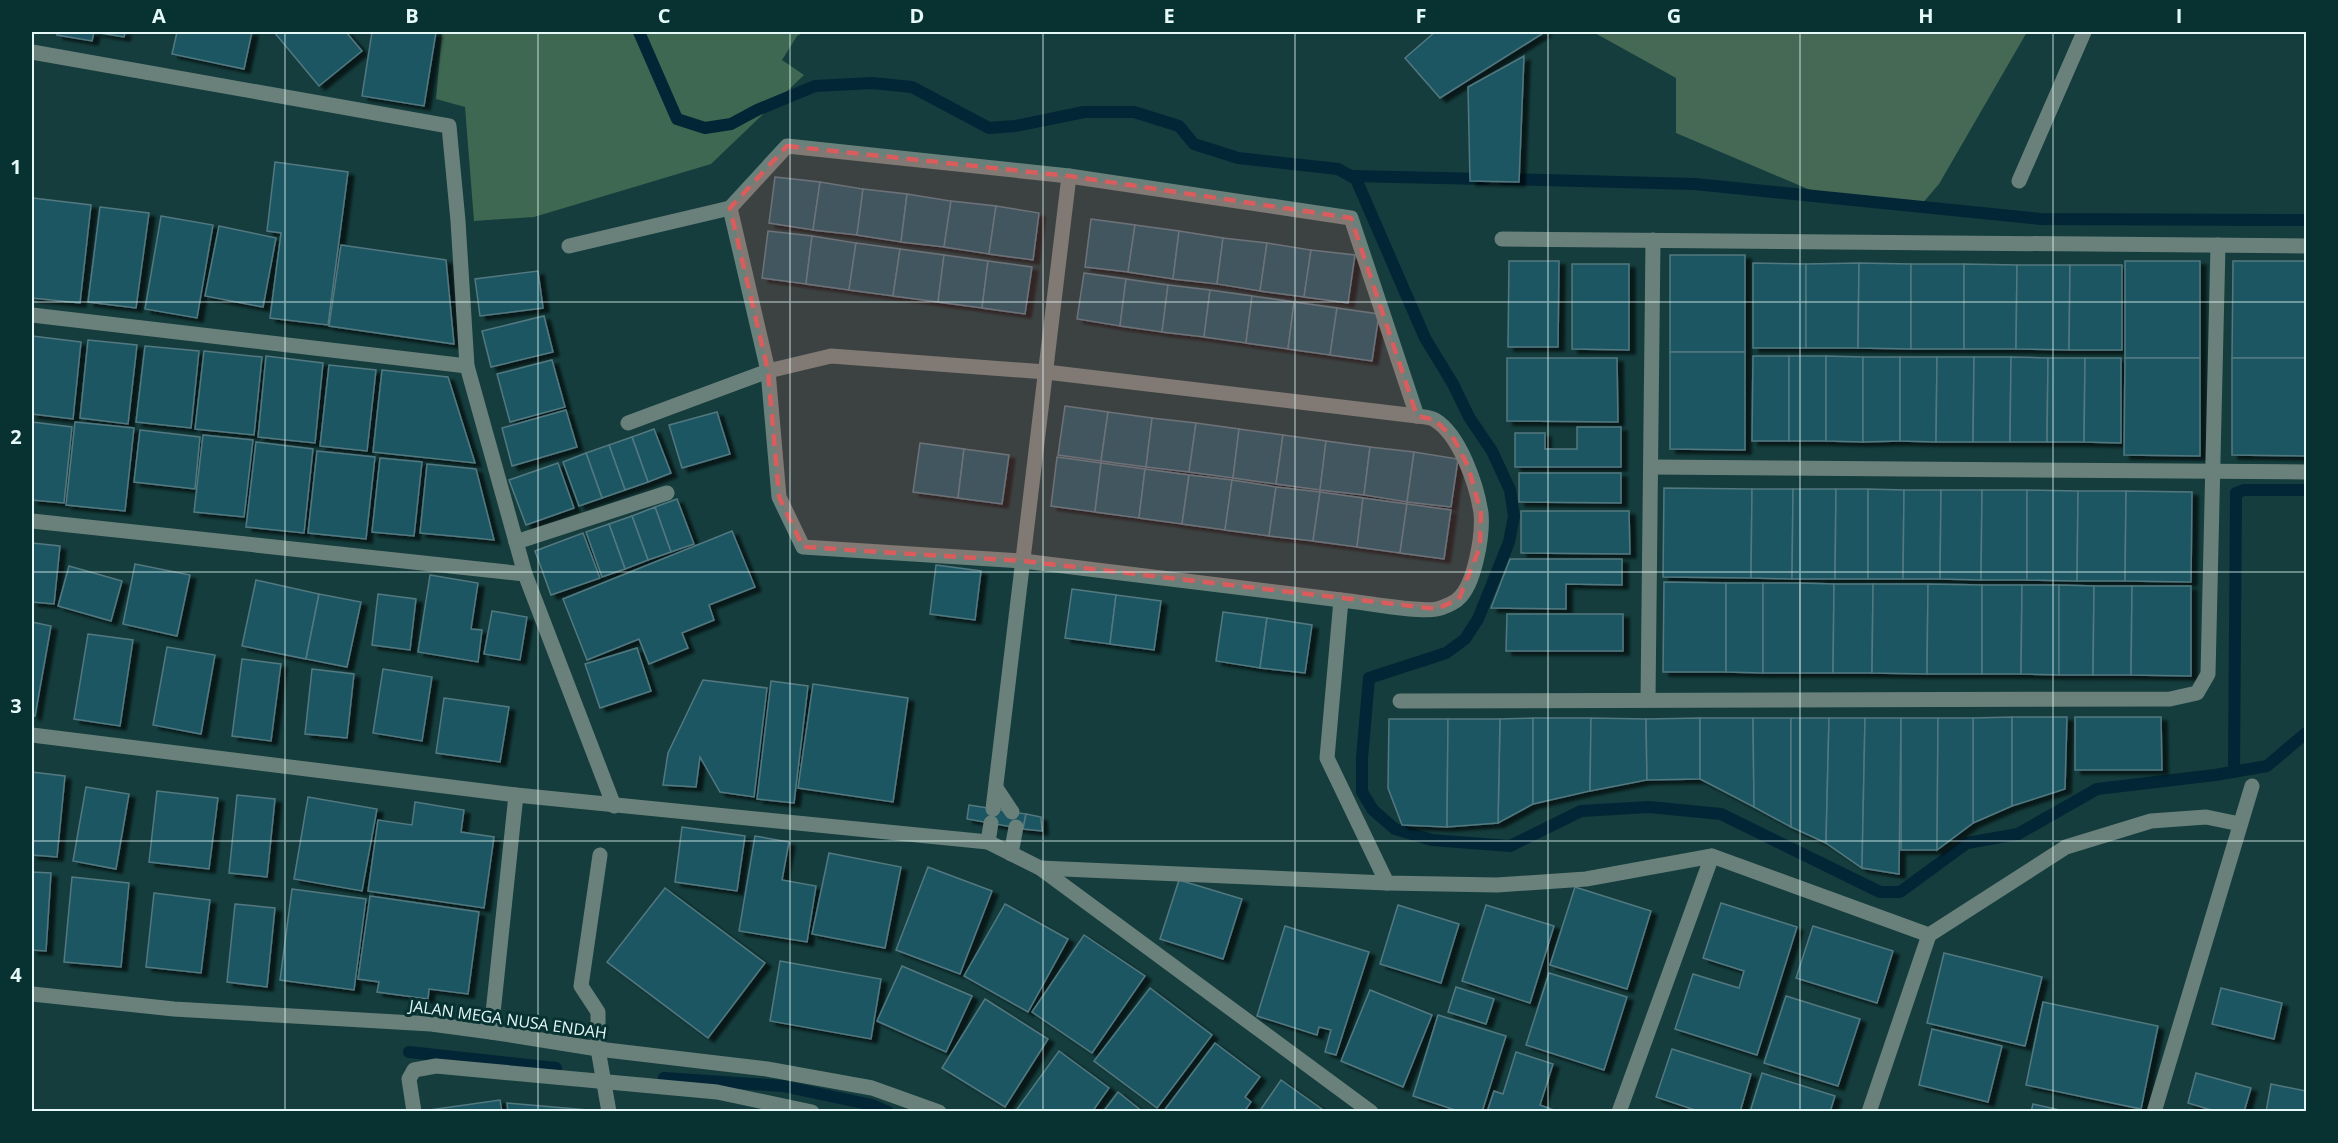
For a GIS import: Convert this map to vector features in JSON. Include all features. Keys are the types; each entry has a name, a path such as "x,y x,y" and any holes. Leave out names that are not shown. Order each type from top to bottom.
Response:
{"street":[{"path":"2019,181 2084,32"},
{"path":"32,52 449,126 458,221 467,366 525,574 614,806"},
{"path":"569,246 730,208 787,146 1069,176 1351,218 1418,417"},
{"path":"988,842 1069,176"},
{"path":"628,423 768,371 831,356 1046,372 1435,420 1454,439 1468,466 1481,513 1480,548 1473,574 1458,599 1437,609 1418,609 1023,561 802,547 778,497 768,371 730,208"},
{"path":"1502,239 2307,246"},
{"path":"1648,700 1653,240"},
{"path":"1400,701 2170,699 2197,693 2208,674 2218,245"},
{"path":"32,315 467,366"},
{"path":"1651,467 2307,472"},
{"path":"516,542 667,493"},
{"path":"32,521 525,574"},
{"path":"1341,600 1327,758 1387,883"},
{"path":"32,735 614,806 988,842 1040,868 1371,1112"},
{"path":"2154,1112 2252,786"},
{"path":"996,788 1012,812"},
{"path":"491,1032 516,795"},
{"path":"1869,1112 1929,935 2066,847 2151,821 2206,817 2240,824"},
{"path":"1011,854 1016,827"},
{"path":"600,855 581,986 598,1012 598,1049 609,1112"},
{"path":"1619,1112 1712,856"},
{"path":"1040,868 1387,883 1497,885 1586,879 1712,856 1929,935"},
{"name":"JALAN MEGA NUSA ENDAH","path":"32,994 174,1009 431,1024 598,1049 767,1069 872,1088 939,1112"},
{"path":"414,1112 410,1079 414,1070 436,1066 717,1092 812,1112"}],"highlighted area":[{"path":"787,146 1069,176 1351,218 1417,416 1435,420 1454,439 1468,466 1481,513 1480,547 1459,599 1437,609 1023,561 803,547 779,497 768,371 730,208"}],"green space":[{"path":"442,32 804,32 797,36 782,60 804,75 711,164 534,217 474,221 465,107 436,99"},
{"path":"1593,32 2027,32 1939,184 1921,205 1822,195 1676,133 1676,78"}],"building":[{"path":"57,32 94,32 92,41 57,35"},
{"path":"94,32 125,32 124,37"},
{"path":"177,32 252,32 244,69 172,54"},
{"path":"274,32 346,32 362,51 319,86"},
{"path":"372,32 436,32 424,106 362,96"},
{"path":"1435,32 1545,32 1440,98 1405,58"},
{"path":"1524,56 1519,182 1470,181 1468,87"},
{"path":"275,162 348,172 328,325 270,318 281,233 267,231"},
{"path":"775,177 820,182 813,230 769,223"},
{"path":"820,182 863,189 857,235 813,230"},
{"path":"863,189 907,194 901,242 857,235"},
{"path":"907,194 951,201 944,247 901,242"},
{"path":"33,198 91,205 80,303 32,298"},
{"path":"951,201 996,206 989,254 944,247"},
{"path":"996,206 1039,213 1033,260 989,254"},
{"path":"100,207 149,213 136,308 88,302"},
{"path":"161,216 213,225 197,318 145,309"},
{"path":"1091,219 1135,225 1128,272 1085,267"},
{"path":"1135,225 1179,231 1173,279 1128,272"},
{"path":"219,226 276,238 263,307 205,296"},
{"path":"768,231 812,236 806,284 762,278"},
{"path":"1179,231 1223,238 1217,284 1173,279"},
{"path":"812,236 856,243 849,290 806,284"},
{"path":"1223,238 1267,243 1260,291 1217,284"},
{"path":"856,243 900,249 893,296 849,290"},
{"path":"1267,243 1311,250 1304,297 1260,291"},
{"path":"341,245 446,260 454,344 329,326"},
{"path":"900,249 944,255 938,302 893,296"},
{"path":"1311,250 1355,255 1348,303 1304,297"},
{"path":"944,255 988,261 982,308 938,302"},
{"path":"1670,255 1745,255 1745,352 1670,352"},
{"path":"988,261 1032,267 1025,314 982,308"},
{"path":"1509,261 1559,261 1558,347 1508,347"},
{"path":"2125,261 2200,261 2200,358 2125,358"},
{"path":"2233,261 2306,261 2306,358 2232,358"},
{"path":"1753,263 1806,264 1806,348 1753,348"},
{"path":"1859,263 1858,348 1806,348 1806,264"},
{"path":"1859,263 1911,264 1911,349 1858,348"},
{"path":"1572,264 1629,264 1629,350 1572,349"},
{"path":"1911,264 1964,264 1964,349 1911,349"},
{"path":"1964,264 2017,265 2016,349 1964,349"},
{"path":"2017,265 2070,265 2069,350 2016,349"},
{"path":"2070,265 2122,265 2122,350 2069,350"},
{"path":"538,271 543,308 480,316 475,279"},
{"path":"1084,273 1126,279 1120,326 1077,319"},
{"path":"1126,279 1168,285 1162,332 1120,326"},
{"path":"1168,285 1210,290 1204,337 1162,332"},
{"path":"1210,290 1252,296 1246,343 1204,337"},
{"path":"1252,296 1294,302 1288,349 1246,343"},
{"path":"1294,302 1337,308 1330,355 1288,349"},
{"path":"1337,308 1379,314 1372,361 1330,355"},
{"path":"544,316 553,352 491,367 482,331"},
{"path":"32,336 81,342 73,419 32,414"},
{"path":"88,340 137,345 128,424 80,418"},
{"path":"145,346 199,351 191,428 136,422"},
{"path":"204,351 262,357 254,435 195,429"},
{"path":"1670,352 1745,352 1745,450 1670,449"},
{"path":"266,356 323,363 315,443 258,437"},
{"path":"1753,356 1789,356 1789,441 1752,441"},
{"path":"1789,356 1826,356 1826,441 1789,441"},
{"path":"1826,356 1863,357 1863,442 1826,441"},
{"path":"1863,357 1900,357 1900,441 1863,442"},
{"path":"1900,357 1937,357 1936,442 1900,441"},
{"path":"1937,357 1974,357 1973,442 1936,442"},
{"path":"1974,357 2011,357 2010,442 1973,442"},
{"path":"2011,357 2048,358 2047,442 2010,442"},
{"path":"1507,358 1617,358 1618,422 1507,421"},
{"path":"2048,358 2085,358 2084,442 2047,442"},
{"path":"2085,358 2121,358 2121,443 2084,442"},
{"path":"2125,358 2200,358 2200,456 2124,455"},
{"path":"2232,358 2306,358 2306,456 2232,455"},
{"path":"552,360 565,407 510,422 497,374"},
{"path":"329,365 376,370 367,451 320,446"},
{"path":"382,370 448,377 475,463 373,452"},
{"path":"1065,406 1108,412 1101,461 1058,455"},
{"path":"566,410 577,447 512,466 502,428"},
{"path":"717,412 730,454 682,468 669,425"},
{"path":"1108,412 1152,418 1146,467 1101,461"},
{"path":"1152,418 1196,423 1189,472 1146,467"},
{"path":"32,422 72,427 64,503 32,500"},
{"path":"75,422 134,428 125,511 66,505"},
{"path":"1196,423 1239,429 1233,478 1189,472"},
{"path":"1577,427 1621,427 1621,467 1515,467 1515,433 1545,433 1545,449 1577,449"},
{"path":"654,429 671,473 648,482 632,437"},
{"path":"1239,429 1283,435 1276,484 1233,478"},
{"path":"140,430 200,437 195,489 134,482"},
{"path":"203,435 253,440 244,517 194,512"},
{"path":"1283,435 1326,441 1320,490 1276,484"},
{"path":"632,437 648,482 625,490 609,445"},
{"path":"1326,441 1370,447 1364,495 1320,490"},
{"path":"256,442 313,449 304,533 246,527"},
{"path":"920,443 964,449 958,498 913,492"},
{"path":"609,445 625,490 602,498 586,453"},
{"path":"1370,447 1414,452 1407,502 1364,495"},
{"path":"964,449 1009,455 1002,504 958,498"},
{"path":"317,451 375,457 366,539 308,533"},
{"path":"1414,452 1458,459 1451,507 1407,502"},
{"path":"586,453 602,498 579,506 563,462"},
{"path":"1057,457 1101,463 1095,512 1051,506"},
{"path":"380,458 422,462 414,536 372,532"},
{"path":"558,463 574,508 526,525 509,480"},
{"path":"1101,463 1145,469 1139,518 1095,512"},
{"path":"427,464 476,469 494,540 420,533"},
{"path":"1145,469 1189,475 1182,524 1139,518"},
{"path":"1519,473 1621,473 1621,503 1519,502"},
{"path":"1189,475 1232,480 1225,530 1182,524"},
{"path":"1232,480 1276,487 1269,536 1225,530"},
{"path":"1276,487 1320,492 1313,541 1269,536"},
{"path":"1664,488 1752,489 1751,578 1663,577"},
{"path":"1752,489 1793,489 1792,579 1751,578"},
{"path":"1793,489 1836,489 1835,579 1792,579"},
{"path":"1836,489 1868,489 1868,579 1835,579"},
{"path":"1868,489 1904,490 1903,579 1868,579"},
{"path":"1904,490 1941,490 1940,579 1903,579"},
{"path":"1941,490 1982,490 1981,580 1940,579"},
{"path":"1982,490 2027,490 2027,580 1981,580"},
{"path":"2027,490 2078,491 2077,581 2027,580"},
{"path":"2078,491 2126,491 2125,581 2077,581"},
{"path":"2126,491 2192,492 2191,582 2125,581"},
{"path":"1320,492 1363,498 1357,547 1313,541"},
{"path":"1363,498 1407,504 1400,553 1357,547"},
{"path":"677,499 694,544 671,552 655,507"},
{"path":"1407,504 1451,510 1444,559 1400,553"},
{"path":"655,507 671,552 648,560 632,516"},
{"path":"1521,511 1629,511 1630,554 1521,553"},
{"path":"632,516 648,560 625,569 609,524"},
{"path":"609,524 625,569 602,577 586,532"},
{"path":"732,531 755,587 709,605 714,620 682,633 688,648 649,664 639,639 587,660 563,599"},
{"path":"583,533 600,578 551,595 535,551"},
{"path":"32,543 60,546 54,604 32,602"},
{"path":"1510,559 1622,559 1622,585 1566,584 1566,609 1491,608"},
{"path":"135,564 190,575 177,636 123,624"},
{"path":"936,565 981,571 975,620 930,614"},
{"path":"69,566 122,581 111,621 58,606"},
{"path":"430,575 478,583 471,629 482,630 478,662 418,652"},
{"path":"256,580 319,594 306,659 242,646"},
{"path":"1664,582 1726,583 1726,672 1663,672"},
{"path":"1726,583 1763,583 1763,673 1726,672"},
{"path":"1763,583 1800,583 1800,673 1763,673"},
{"path":"1800,583 1834,584 1833,673 1800,673"},
{"path":"1834,584 1873,584 1872,673 1833,673"},
{"path":"1873,584 1928,584 1927,674 1872,673"},
{"path":"1928,584 1982,585 1982,674 1927,674"},
{"path":"1982,585 2022,585 2021,674 1982,674"},
{"path":"2022,585 2059,585 2059,675 2021,674"},
{"path":"2059,585 2094,586 2093,675 2059,675"},
{"path":"2094,586 2132,586 2131,675 2093,675"},
{"path":"2132,586 2191,586 2191,676 2131,675"},
{"path":"1072,589 1116,595 1110,644 1065,638"},
{"path":"319,594 361,602 347,667 306,659"},
{"path":"378,594 416,599 410,650 372,645"},
{"path":"1116,595 1161,601 1154,650 1110,644"},
{"path":"492,611 527,617 520,660 484,654"},
{"path":"1223,612 1267,618 1260,668 1216,661"},
{"path":"1507,614 1623,614 1623,651 1506,651"},
{"path":"1267,618 1312,625 1305,673 1260,668"},
{"path":"32,622 51,626 35,716 32,715"},
{"path":"88,634 133,640 120,726 74,719"},
{"path":"167,647 215,655 201,734 153,725"},
{"path":"637,648 651,691 600,708 585,664"},
{"path":"242,659 281,664 271,741 232,736"},
{"path":"312,669 354,674 347,738 305,734"},
{"path":"383,669 432,677 422,741 373,733"},
{"path":"703,680 767,688 754,797 720,792 700,757 696,787 663,785 668,753"},
{"path":"771,681 808,686 794,803 757,799"},
{"path":"813,684 908,698 893,802 798,788"},
{"path":"444,698 509,707 500,762 436,753"},
{"path":"2012,717 2012,806 1973,823 1973,718"},
{"path":"2012,717 2067,717 2065,789 2012,806"},
{"path":"2075,717 2161,717 2162,770 2075,770"},
{"path":"1533,718 1533,804 1498,823 1500,719"},
{"path":"1533,718 1591,718 1590,791 1533,804"},
{"path":"1591,718 1646,719 1647,780 1590,791"},
{"path":"1700,718 1700,779 1647,780 1646,719"},
{"path":"1700,718 1753,718 1754,807 1700,779"},
{"path":"1753,718 1791,718 1791,827 1754,807"},
{"path":"1791,718 1829,718 1826,843 1791,827"},
{"path":"1829,718 1865,718 1862,868 1826,843"},
{"path":"1865,718 1901,718 1899,874 1862,868"},
{"path":"1901,718 1938,718 1937,850 1901,850"},
{"path":"1938,718 1973,718 1973,823 1937,850"},
{"path":"1389,719 1448,719 1447,827 1402,825 1388,788"},
{"path":"1448,719 1500,719 1498,823 1447,827"},
{"path":"32,772 65,776 57,857 32,855"},
{"path":"86,787 129,794 116,869 73,861"},
{"path":"157,791 218,798 209,869 149,862"},
{"path":"237,795 275,799 267,877 229,873"},
{"path":"308,797 377,809 362,891 294,879"},
{"path":"415,802 464,810 461,832 494,837 484,908 368,891 378,820 412,825"},
{"path":"969,805 1026,814 1023,829 967,819"},
{"path":"1026,814 1041,817 1042,831 1023,829"},
{"path":"682,827 745,836 737,891 675,882"},
{"path":"755,836 789,842 782,880 816,886 807,942 739,931"},
{"path":"829,853 901,867 885,948 812,934"},
{"path":"928,867 992,891 960,974 896,950"},
{"path":"32,872 51,873 46,951 32,950"},
{"path":"72,877 129,883 121,967 64,962"},
{"path":"1179,880 1242,899 1223,959 1160,939"},
{"path":"1575,887 1651,911 1627,989 1550,965"},
{"path":"665,888 765,963 708,1038 607,962"},
{"path":"292,889 366,899 354,990 280,980"},
{"path":"154,893 210,900 201,973 146,967"},
{"path":"370,896 479,912 468,994 429,989 428,999 377,992 379,982 358,979"},
{"path":"1721,903 1797,927 1757,1055 1675,1029 1693,974 1739,988 1744,971 1703,958"},
{"path":"235,904 275,908 267,987 227,982"},
{"path":"1005,904 1068,939 1028,1012 964,976"},
{"path":"1398,905 1459,924 1441,983 1380,964"},
{"path":"1486,905 1554,926 1530,1003 1462,981"},
{"path":"1285,926 1369,952 1336,1055 1325,1052 1331,1030 1319,1027 1317,1035 1257,1016"},
{"path":"1813,926 1893,951 1877,1003 1796,978"},
{"path":"1084,935 1145,976 1092,1053 1032,1012"},
{"path":"1944,953 2042,977 2025,1046 1927,1023"},
{"path":"780,961 881,979 871,1039 770,1021"},
{"path":"902,966 972,996 946,1052 877,1021"},
{"path":"1549,973 1627,997 1604,1070 1526,1045"},
{"path":"1456,987 1494,999 1486,1024 1448,1012"},
{"path":"1150,988 1212,1035 1157,1108 1094,1061"},
{"path":"2221,988 2282,1003 2274,1039 2212,1024"},
{"path":"1370,990 1432,1015 1403,1087 1341,1061"},
{"path":"1786,996 1860,1019 1838,1086 1764,1063"},
{"path":"985,999 1048,1039 1005,1107 942,1068"},
{"path":"2043,1002 2158,1026 2141,1109 2026,1085"},
{"path":"1438,1015 1506,1036 1482,1112 1461,1112 1413,1096"},
{"path":"1932,1029 2002,1046 1988,1102 1919,1085"},
{"path":"1215,1043 1260,1077 1245,1097 1251,1102 1244,1112 1163,1112"},
{"path":"1672,1049 1751,1074 1740,1112 1701,1112 1656,1097"},
{"path":"1059,1051 1109,1088 1092,1112 1015,1112"},
{"path":"1516,1052 1553,1064 1540,1105 1559,1112 1487,1112 1494,1091 1503,1094"},
{"path":"1762,1073 1835,1096 1830,1112 1750,1112"},
{"path":"2196,1073 2251,1088 2244,1112 2218,1112 2188,1103"},
{"path":"1281,1080 1326,1112 1259,1112"},
{"path":"2271,1084 2306,1091 2306,1112 2266,1112"},
{"path":"1118,1092 1143,1112 1103,1112"},
{"path":"500,1100 502,1112 422,1111"},
{"path":"507,1103 588,1110 588,1112 508,1112"},
{"path":"2033,1104 2069,1112 2031,1112"}],"waterway":[{"path":"639,32 677,119 705,128 731,124 757,110 815,86 872,83 912,87 989,128 1015,126 1084,112 1134,112 1179,126 1194,144 1238,158 1338,169 1356,179 1425,338 1453,384 1469,417 1492,451 1510,490 1514,516 1509,542 1478,619 1465,639 1446,653 1369,678 1362,758 1362,792 1373,810 1395,829 1432,840 1510,846 1581,811 1649,807 1721,814 1880,892 1900,892 1967,843 2018,834 2097,789 2215,775 2267,766 2306,733"},
{"path":"1351,176 1485,179"},
{"path":"1503,179 1695,184 2041,219 2306,220"},
{"path":"2234,772 2236,493 2244,490 2306,490"},
{"path":"409,1052 556,1068"},
{"path":"664,1078 783,1086 872,1105 888,1112"}]}
